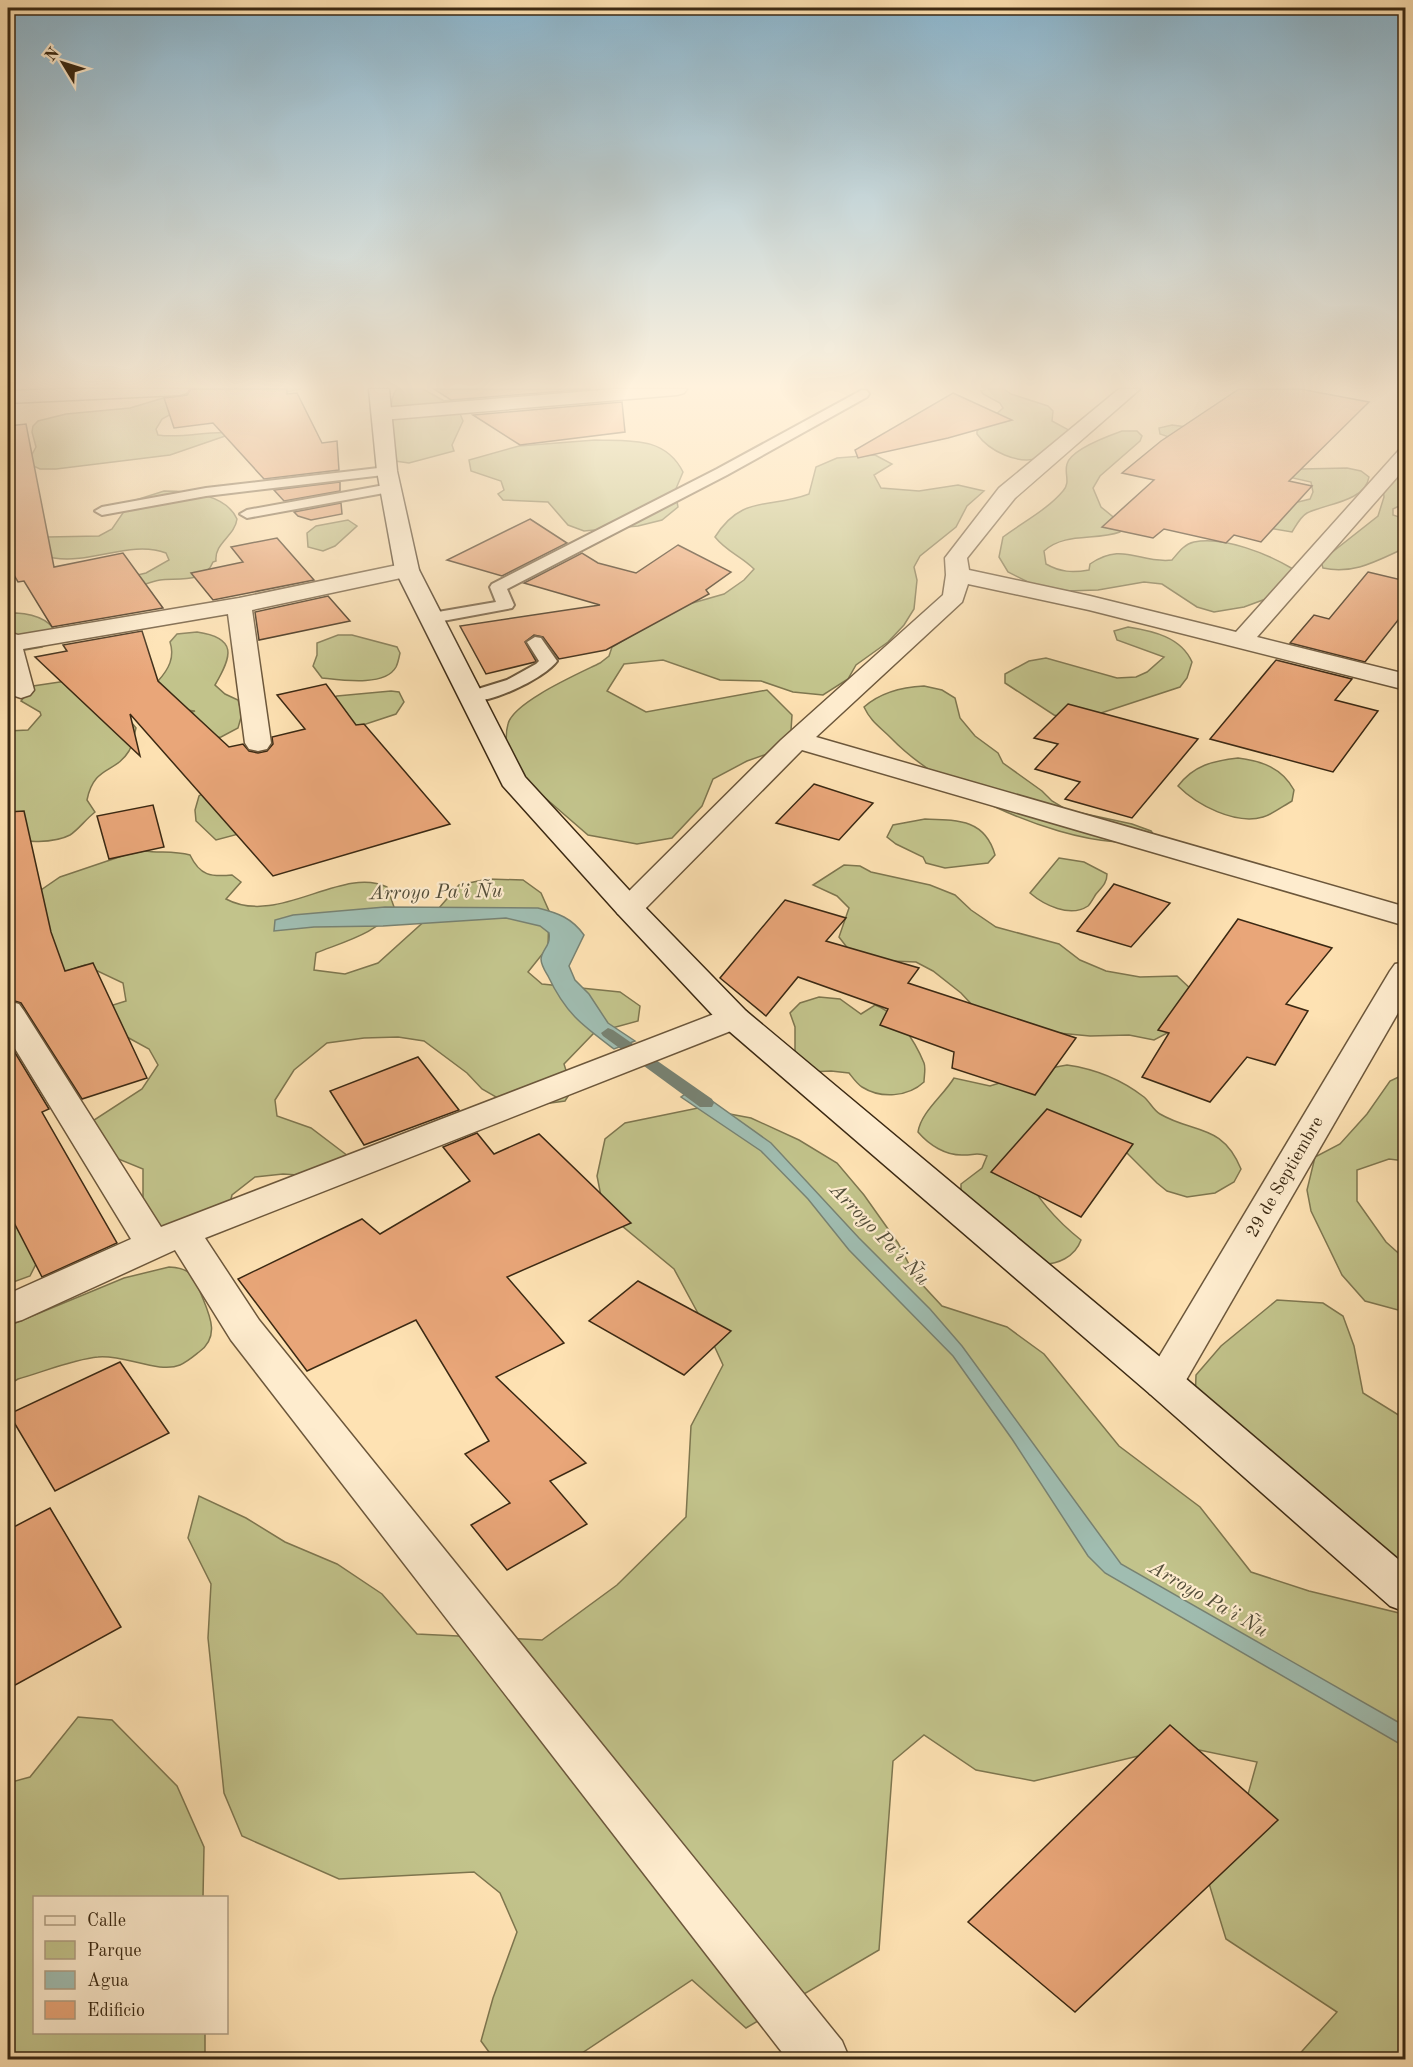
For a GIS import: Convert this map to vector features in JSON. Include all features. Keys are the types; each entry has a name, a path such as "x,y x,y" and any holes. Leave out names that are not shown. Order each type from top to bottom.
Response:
{"street":[{"path":"390,485 407,570 513,780 629,908 734,1018 1164,1383 1406,1593"},
{"path":"629,908 796,740 954,597 958,575 956,558 1007,493 1016,485"},
{"path":"1241,641 1378,485"},
{"path":"21,690 8,642 239,605 407,570"},
{"path":"958,575 1090,603 1406,682"},
{"path":"239,605 258,743"},
{"path":"796,740 1406,917"},
{"name":"29 de Septiembre","path":"1164,1383 1406,971"},
{"path":"8,1011 168,1238 245,1330 823,2060"},
{"path":"8,1310 168,1238 734,1018"}],"lane":[{"path":"102,511 206,492 306,485"},
{"path":"247,514 366,485"},
{"path":"518,618 506,605 498,587 695,485"},
{"path":"432,618 506,605"},
{"path":"471,697 521,679 545,666 548,661 536,642"}],"green space":[{"path":"502,485 677,485 675,491 678,507 662,520 638,526 584,531 568,525 548,502 503,500 498,494 504,490"},
{"path":"811,485 880,485 881,488 919,491 960,485 984,491 967,506 956,527 920,556 914,567 917,580 914,609 904,625 888,642 856,665 848,679 823,695 793,692 761,681 720,680 663,660 624,664 607,691 646,712 767,690 792,715 790,746 747,761 713,779 702,806 672,838 637,844 588,835 543,796 513,780 506,738 508,724 513,715 548,689 600,663 609,656 612,647 682,606 724,594 744,580 754,569 715,537 725,523 746,508 809,494"},
{"path":"1066,485 1094,485 1093,488 1101,507 1123,525 1120,532 1110,535 1071,539 1052,545 1044,551 1046,564 1051,567 1066,571 1089,570 1090,564 1112,554 1172,560 1190,543 1206,541 1232,544 1259,552 1293,569 1271,597 1244,607 1214,612 1197,607 1162,584 1144,582 1098,590 1066,591 1032,584 1008,572 999,557 1003,537 1042,510"},
{"path":"1312,485 1366,485 1352,497 1307,513 1292,532 1268,528 1281,502 1310,499 1313,492"},
{"path":"1383,485 1405,485 1405,503 1393,509 1393,515 1405,519 1405,548 1355,568 1334,570 1323,568 1321,561 1378,516 1384,497"},
{"path":"164,491 195,493 215,499 232,511 237,519 233,530 218,549 216,561 204,573 190,578 156,581 128,591 129,577 146,573 169,560 166,553 139,549 68,559 51,557 32,549 47,537 99,536 112,529 127,507 136,500"},
{"path":"348,520 357,526 335,546 323,551 308,547 307,533 316,526"},
{"path":"16,613 42,619 52,626 59,638 42,647 8,653 8,615"},
{"path":"1128,627 1165,637 1174,641 1187,653 1192,662 1187,678 1180,687 1092,716 1072,720 1054,715 1005,683 1005,674 1029,661 1046,658 1117,678 1136,677 1147,672 1164,657 1117,640 1114,631"},
{"path":"197,632 220,639 225,644 228,657 215,685 225,694 238,700 242,714 238,728 221,737 201,741 176,718 195,711 168,708 158,681 170,663 172,653 170,642 177,634"},
{"path":"338,635 352,635 397,647 400,653 396,667 390,673 373,680 351,681 322,678 313,666 317,655 317,643"},
{"path":"73,680 128,718 136,728 132,745 118,763 95,781 87,800 95,812 73,833 64,838 47,841 14,839 8,836 8,731 28,730 41,715 40,712 21,701 33,686"},
{"path":"924,686 942,690 955,698 960,718 975,736 998,753 1003,763 1052,801 1067,810 1132,824 1151,831 1159,842 1117,842 1059,831 1027,821 996,807 937,775 912,757 879,727 864,707 892,691"},
{"path":"399,692 404,702 396,714 357,727 317,704 337,696"},
{"path":"255,751 267,757 250,831 216,840 196,821 195,810 199,796 249,761"},
{"path":"1238,758 1271,767 1284,776 1294,790 1292,801 1263,817 1241,818 1217,812 1195,800 1178,786 1191,773 1205,765"},
{"path":"925,819 959,821 977,828 990,843 995,855 988,863 945,868 926,863 923,857 887,837 893,825"},
{"path":"144,851 190,855 198,867 207,874 232,875 241,882 226,899 246,906 267,906 288,902 350,884 369,882 387,887 394,907 381,923 360,936 316,953 314,970 345,974 378,963 439,908 459,885 488,879 523,880 541,893 549,911 548,947 528,972 542,984 620,992 640,1006 638,1021 594,1033 564,1064 572,1090 565,1101 536,1105 510,1105 482,1089 467,1073 424,1041 398,1037 364,1038 327,1043 294,1070 275,1100 277,1116 311,1128 348,1156 327,1177 283,1174 255,1177 232,1195 224,1228 135,1229 143,1197 143,1169 111,1156 91,1122 142,1089 158,1065 149,1049 127,1037 94,1011 126,1001 123,983 85,965 22,986 8,984 8,957 21,940 41,890 60,877"},
{"path":"1059,858 1084,862 1107,874 1104,885 1088,906 1073,911 1065,910 1050,906 1030,893"},
{"path":"844,865 860,866 871,872 930,885 955,895 971,910 996,927 1059,944 1080,960 1106,971 1140,977 1177,976 1194,992 1175,1029 1154,1040 1129,1035 1090,1036 1037,1031 976,1009 961,993 933,971 916,962 866,960 849,950 839,937 849,908 837,896 813,885"},
{"path":"819,997 840,999 861,1014 875,1005 891,1014 910,1037 925,1065 924,1082 910,1091 886,1095 862,1087 849,1073 809,1072 795,1060 795,1027 790,1013 800,1003"},
{"path":"1067,1065 1098,1072 1117,1080 1144,1097 1160,1114 1216,1137 1233,1154 1241,1169 1234,1182 1215,1193 1187,1197 1167,1191 1116,1142 1023,1171 1048,1209 1081,1240 1065,1259 1041,1264 961,1197 961,1184 982,1168 987,1156 944,1152 918,1132 923,1118 954,1078 990,1086 1045,1069"},
{"path":"1405,1074 1405,1161 1389,1159 1357,1170 1357,1201 1386,1242 1405,1259 1405,1307 1398,1310 1365,1301 1342,1275 1311,1211 1307,1190 1315,1157 1340,1144 1367,1114 1390,1081"},
{"path":"698,1108 751,1118 799,1140 837,1163 864,1195 898,1243 916,1278 942,1306 1007,1327 1044,1354 1119,1446 1200,1507 1251,1572 1309,1591 1399,1613 1405,1621 1405,2059 1295,2059 1337,2012 1226,1939 1207,1877 1236,1837 1257,1762 1180,1746 1034,1781 976,1770 924,1735 893,1761 879,1950 746,2028 692,1980 573,2059 494,2059 481,2041 493,1998 517,1932 500,1893 474,1872 339,1879 242,1836 224,1793 208,1638 211,1584 188,1538 199,1496 246,1518 285,1542 337,1564 382,1594 417,1634 542,1640 617,1585 686,1517 691,1426 723,1365 674,1269 604,1211 597,1176 605,1139 625,1123"},
{"path":"8,1216 33,1238 40,1256 30,1276 8,1284"},
{"path":"169,1267 187,1271 193,1277 210,1317 210,1339 206,1346 190,1359 180,1365 162,1367 118,1358 89,1358 18,1379 8,1385 8,1326 124,1278"},
{"path":"1277,1300 1323,1303 1343,1316 1354,1346 1363,1393 1405,1419 1405,1581 1195,1404 1196,1375 1221,1346"},
{"path":"78,1717 112,1720 177,1786 204,1847 203,1896 33,1896 33,2034 205,2034 205,2059 8,2059 8,1783 30,1777"}],"water":[{"path":"385,907 538,908 564,917 575,924 584,935 569,966 575,980 589,994 608,1023 635,1041 614,1049 568,1009 543,968 541,959 548,944 549,933 540,926 506,918 274,931 275,920 293,915"},
{"path":"694,1088 771,1143 859,1238 930,1309 962,1346 1121,1564 1405,1726 1405,1747 1105,1573 1088,1556 1012,1439 953,1356 849,1250 808,1199 761,1151 681,1097"}],"building":[{"path":"8,485 38,485 54,567 123,553 163,608 52,627 24,581 18,582 8,565"},
{"path":"311,485 340,485 340,491 284,501 274,490"},
{"path":"1148,485 1312,486 1261,542 1234,535 1226,543 1164,529 1153,538 1102,527"},
{"path":"341,503 342,514 311,520 298,516 294,512"},
{"path":"530,519 567,543 502,576 447,560"},
{"path":"277,538 314,580 213,600 191,573 243,562 231,547"},
{"path":"678,545 731,572 706,590 709,594 606,650 559,659 543,637 534,635 525,642 535,662 486,674 460,626 600,605 524,583 582,553 598,563 636,573"},
{"path":"1368,572 1406,581 1406,610 1365,662 1290,643 1314,615 1329,619"},
{"path":"328,596 350,621 259,640 255,612"},
{"path":"142,631 158,681 229,747 243,744 249,751 258,753 267,751 273,744 272,737 305,729 277,695 326,684 356,725 364,724 450,824 273,876 130,714 140,756 35,657 67,651 63,645"},
{"path":"1276,660 1352,679 1335,700 1378,711 1333,772 1210,739"},
{"path":"1068,704 1198,739 1132,818 1065,799 1080,782 1035,769 1058,744 1034,738"},
{"path":"814,784 873,803 839,840 776,823"},
{"path":"153,805 164,847 109,859 97,816"},
{"path":"24,811 51,932 65,971 93,963 147,1078 82,1099 21,1003 8,999 8,812"},
{"path":"1114,884 1170,903 1131,947 1077,931"},
{"path":"785,900 846,918 826,941 919,968 908,983 1076,1038 1035,1095 952,1068 954,1052 880,1025 888,1009 798,977 766,1016 720,978"},
{"path":"1238,919 1332,948 1286,1004 1308,1011 1275,1065 1247,1057 1210,1102 1142,1077 1169,1033 1158,1030"},
{"path":"8,1041 49,1109 42,1112 117,1243 42,1277 8,1211"},
{"path":"418,1057 459,1110 364,1145 330,1091"},
{"path":"1047,1109 1133,1144 1081,1217 991,1172"},
{"path":"477,1133 494,1154 539,1134 631,1223 507,1277 564,1343 496,1377 586,1463 550,1481 587,1524 507,1570 471,1525 510,1503 465,1454 489,1441 416,1320 307,1371 238,1279 362,1219 380,1234 470,1181 443,1147"},
{"path":"638,1281 731,1331 684,1375 589,1321"},
{"path":"120,1362 169,1433 55,1491 9,1414"},
{"path":"50,1508 121,1627 8,1689 8,1530"},
{"path":"1170,1725 1278,1820 1075,2012 968,1922"}],"waterway":[{"name":"Arroyo Pa'i Ñu","path":"608,1033 706,1103"}]}
